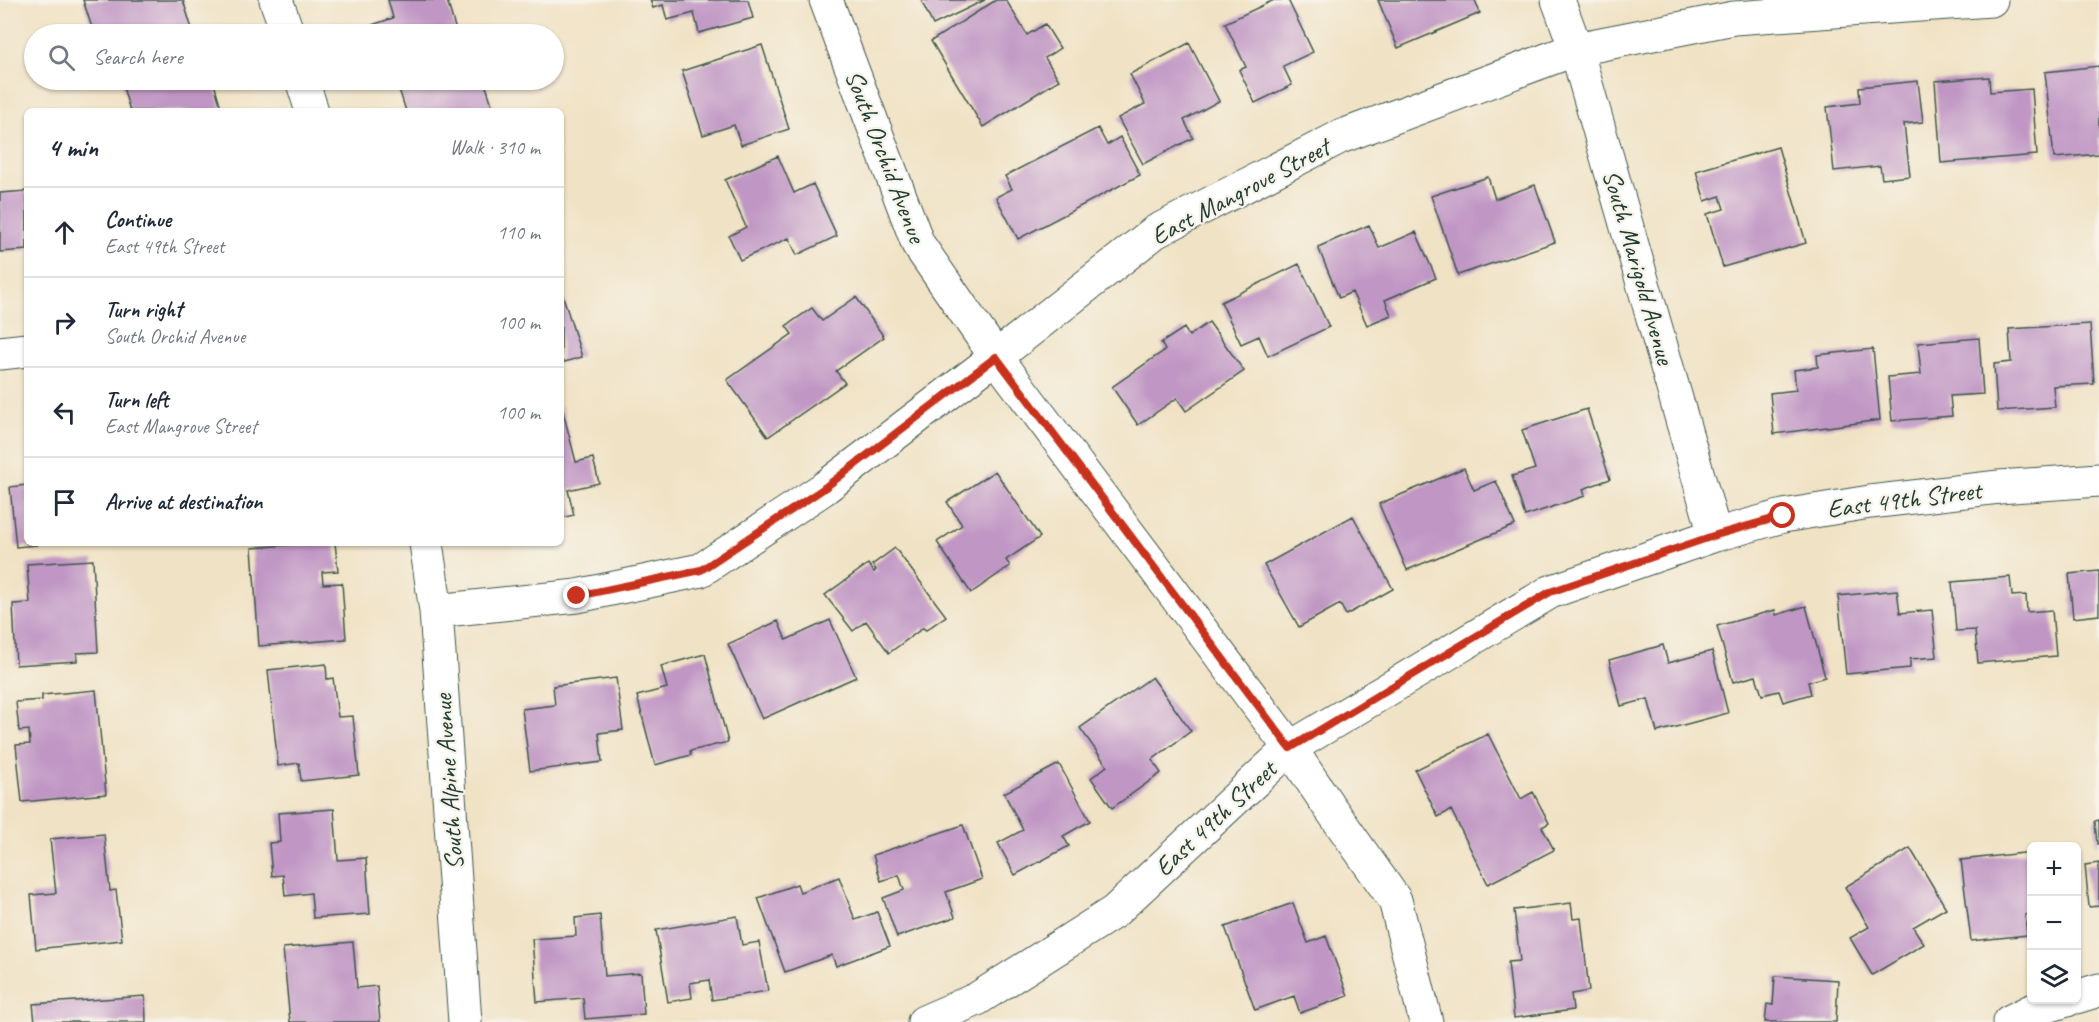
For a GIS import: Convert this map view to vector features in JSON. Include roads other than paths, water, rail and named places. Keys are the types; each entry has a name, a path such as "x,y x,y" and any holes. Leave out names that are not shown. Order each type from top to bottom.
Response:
{"street":[{"path":"276,0 284,24"},
{"name":"South Orchid Avenue","path":"826,0 918,244 996,357 1290,748 1395,900 1426,1022"},
{"name":"South Marigold Avenue","path":"1558,0 1576,49 1716,535"},
{"name":"East Mangrove Street","path":"436,611 577,596 701,570 823,489 1155,232 1340,137 1576,49 1734,18 1991,0"},
{"path":"305,90 311,108"},
{"path":"0,353 24,350"},
{"name":"East 49th Street","path":"924,1022 977,999 1114,912 1290,748 1550,592 1716,535 1783,516 1870,502 2099,480"},
{"name":"South Alpine Avenue","path":"426,546 436,611 465,1022"},
{"path":"2081,995 2099,990"},
{"path":"2009,1022 2052,1004"}]}
